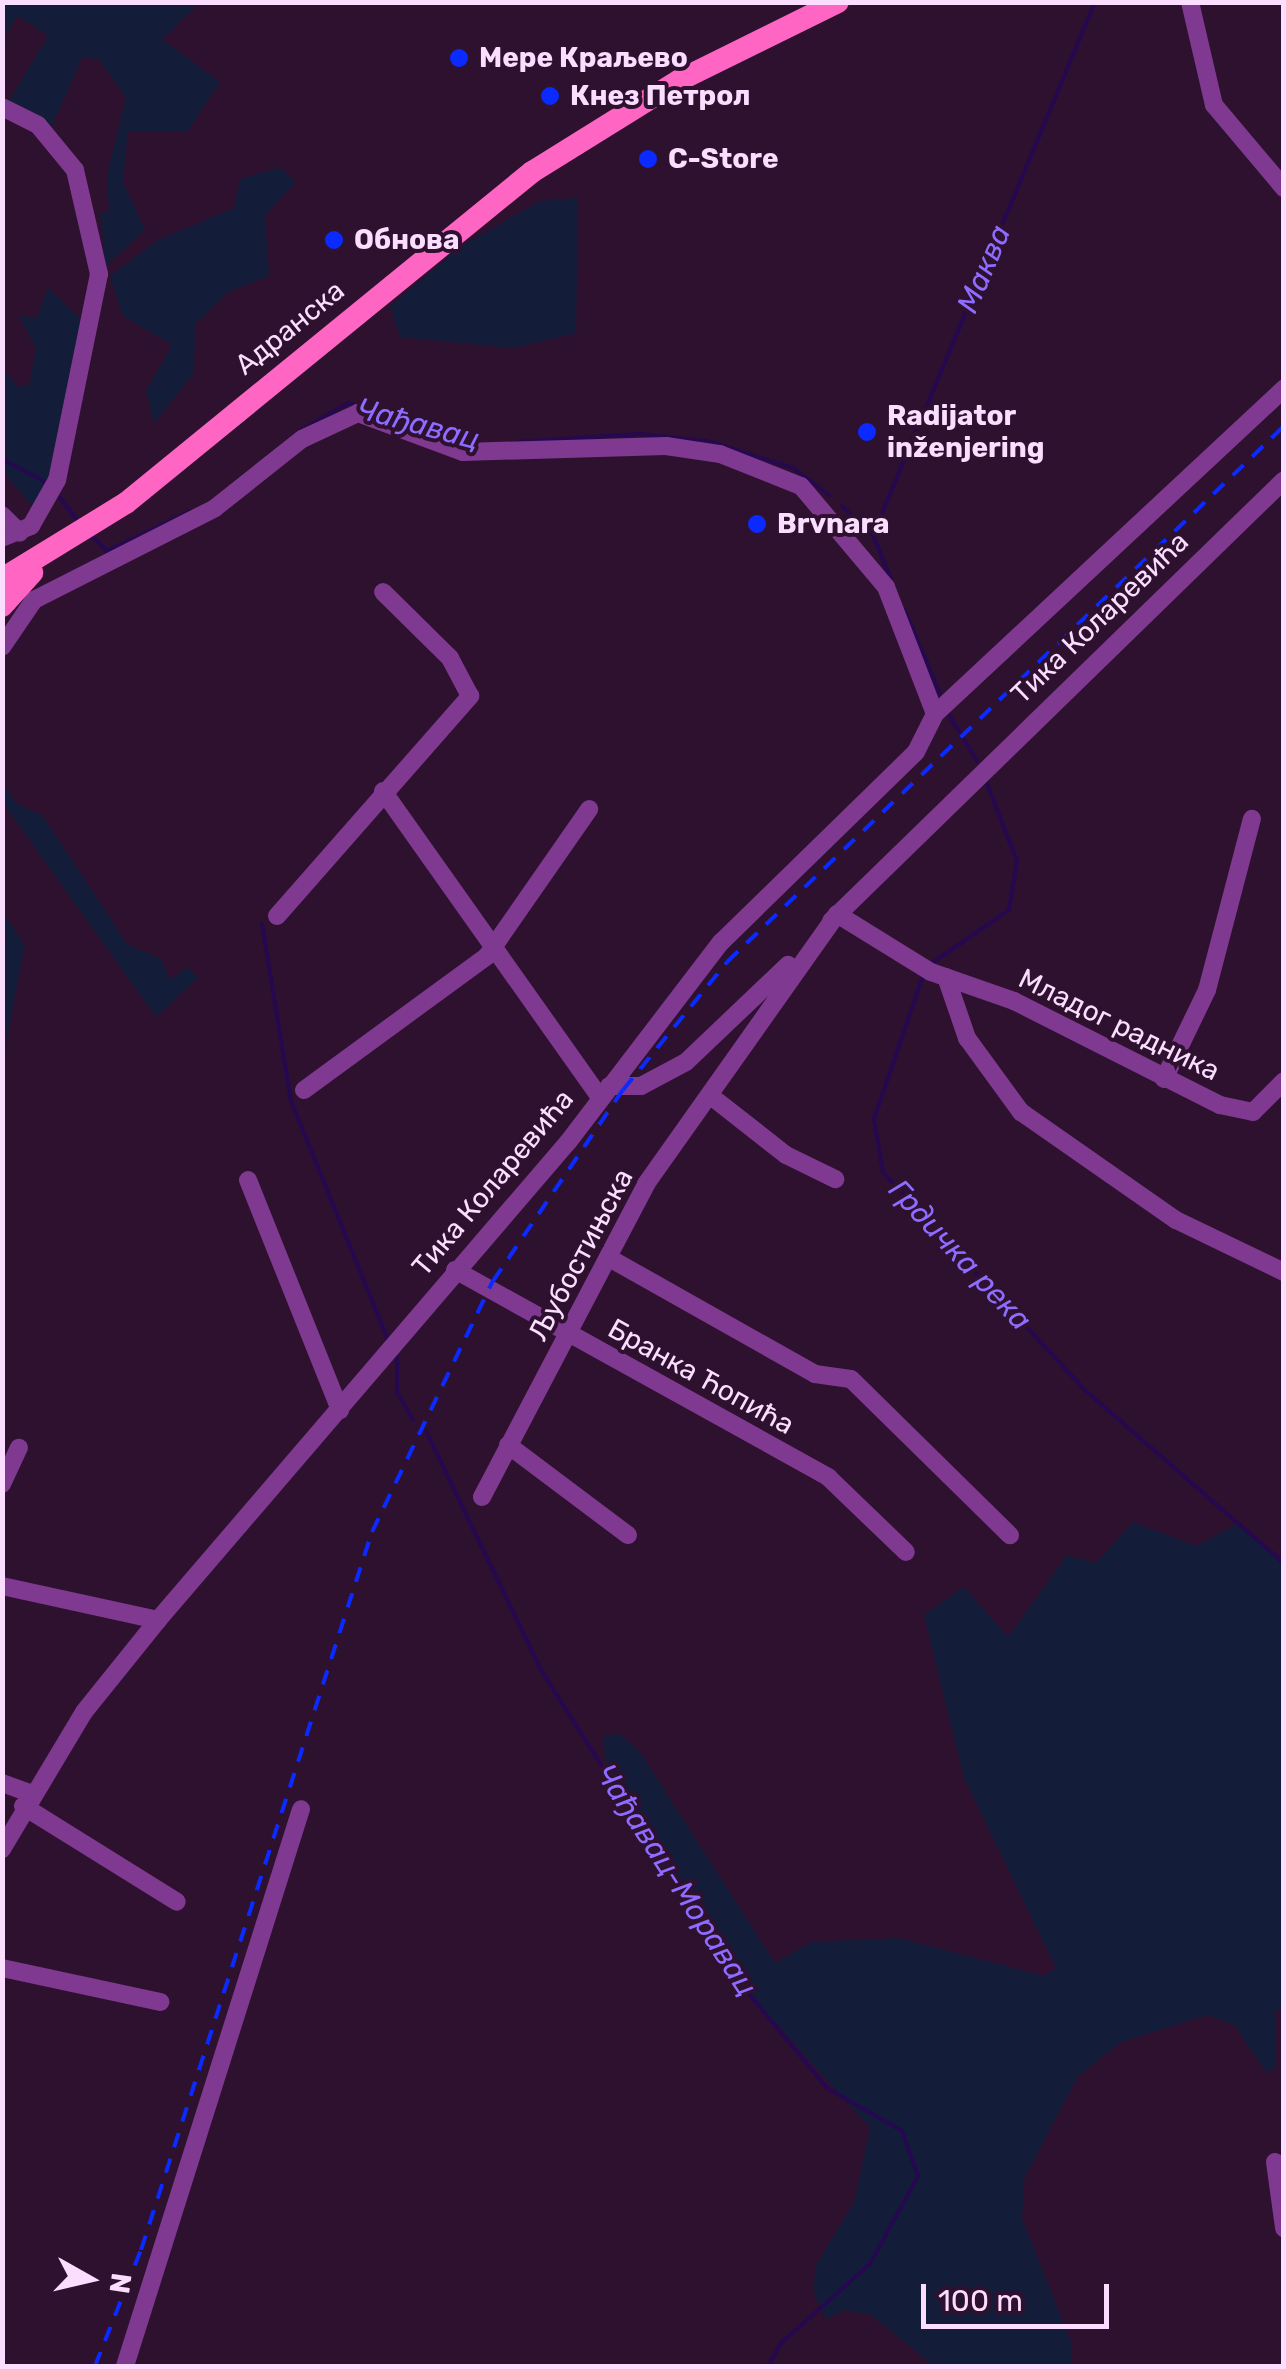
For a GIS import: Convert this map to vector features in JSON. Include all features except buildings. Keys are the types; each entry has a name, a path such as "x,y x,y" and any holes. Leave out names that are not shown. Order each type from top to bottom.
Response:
{"main road":[{"name":"Адранска","path":"2,579 45,560 88,530 532,172 680,80 838,2"},
{"name":"Адранска","path":"2,606 45,560"}],"street":[{"path":"1190,2 1214,105 1284,188"},
{"path":"2,107 38,125 76,170 99,274 57,480 11,536 2,515"},
{"path":"383,791 493,948 604,1092 721,942 916,752 937,712 1284,388"},
{"path":"2,647 34,600 214,508 317,429 358,412 463,452 666,446 720,454 802,486 841,524 886,588 937,712"},
{"name":"Тика Коларевића","path":"2,1849 27,1800 158,1620 340,1410 604,1092 641,1086 686,1062 1284,480"},
{"path":"278,916 471,690 383,592"},
{"path":"304,1090 493,948 589,809"},
{"path":"1164,1079 1207,990 1252,819"},
{"name":"Младог радника","path":"838,914 932,971 1164,1079 1253,1112 1284,1081"},
{"name":"Љубостињска","path":"482,1497 571,1336 646,1184 712,1097 838,914"},
{"path":"932,971 967,1038 1021,1112 1176,1220 1284,1272"},
{"path":"712,1097 786,1155 835,1178"},
{"path":"248,1180 340,1410"},
{"path":"611,1258 814,1374 851,1380 1010,1535"},
{"name":"Бранка Ћопића","path":"456,1270 828,1477 906,1552"},
{"path":"508,1445 628,1535"},
{"path":"2,1484 19,1448"},
{"path":"2,1586 158,1620"},
{"path":"2,1783 177,1902"},
{"path":"125,2366 302,1810"},
{"path":"2,1968 160,2002"},
{"path":"1275,2162 1284,2228"}],"shaded area":[{"path":"3,3 200,3 162,39 220,82 188,131 128,131 123,182 145,230 106,266 100,213 109,211 107,174 126,98 99,59 82,58 48,135 5,107 48,36 18,16 3,39"},
{"path":"280,167 296,182 265,215 269,276 228,292 195,324 194,373 154,423 146,391 172,345 123,316 110,276 158,240 234,208 240,179"},
{"path":"578,198 576,333 513,348 400,337 390,306 463,245 540,201"},
{"path":"48,288 92,329 40,516 3,471 2,367 18,387 29,385 36,349 19,315 36,318"},
{"path":"2,782 16,803 43,816 127,944 161,959 170,980 187,967 199,977 156,1017 3,803"},
{"path":"2,913 25,945 3,1059"},
{"path":"1133,1522 1196,1546 1237,1524 1283,1563 1284,2004 1275,2013 1275,2068 1267,2073 1234,2025 1207,2015 1122,2042 1078,2076 1024,2179 1022,2218 1072,2345 1072,2366 934,2366 871,2315 846,2310 826,2319 813,2291 816,2265 854,2202 870,2128 735,1977 608,1783 603,1735 620,1734 640,1752 775,1963 811,1942 899,1938 1044,1976 1056,1968 964,1778 924,1615 964,1587 1008,1637 1067,1555 1096,1563"}],"waterway":[{"name":"Маква","path":"873,535 1095,2"},
{"name":"Чађавац","path":"295,434 348,403 440,434"},
{"name":"Чађавац","path":"518,442 639,434 707,441 793,468 829,495"},
{"name":"Чађавац","path":"453,439 478,444"},
{"name":"Чађавац","path":"2,459 46,482"},
{"name":"Чађавац","path":"60,498 79,522"},
{"name":"Грдичка река","path":"842,506 873,535 892,582"},
{"name":"Чађавац","path":"92,536 107,551 191,511"},
{"name":"Грдичка река","path":"904,609 943,701"},
{"name":"Грдичка река","path":"946,710 977,761"},
{"name":"Грдичка река","path":"929,965 1009,910 1017,861 986,781"},
{"name":"Чађавац-Моравац","path":"262,924 291,1101 387,1338"},
{"name":"Грдичка река","path":"924,973 874,1119 883,1172 1087,1392 1284,1563"},
{"name":"Чађавац-Моравац","path":"397,1358 397,1392 413,1420"},
{"name":"Чађавац-Моравац","path":"426,1431 541,1670 735,1977 827,2088 902,2131 918,2176 870,2264 781,2343 768,2366"}],"railway":[{"path":"95,2366 141,2250 372,1532 493,1281 623,1090 727,962 1284,426"}],"place":[{"name":"Мере Краљево","path":"459,58"},
{"name":"Кнез Петрол","path":"550,96"},
{"name":"C-Store","path":"648,159"},
{"name":"Обнова","path":"334,240"},
{"name":"Radijator inženjering","path":"867,432"},
{"name":"Brvnara","path":"757,524"}]}
